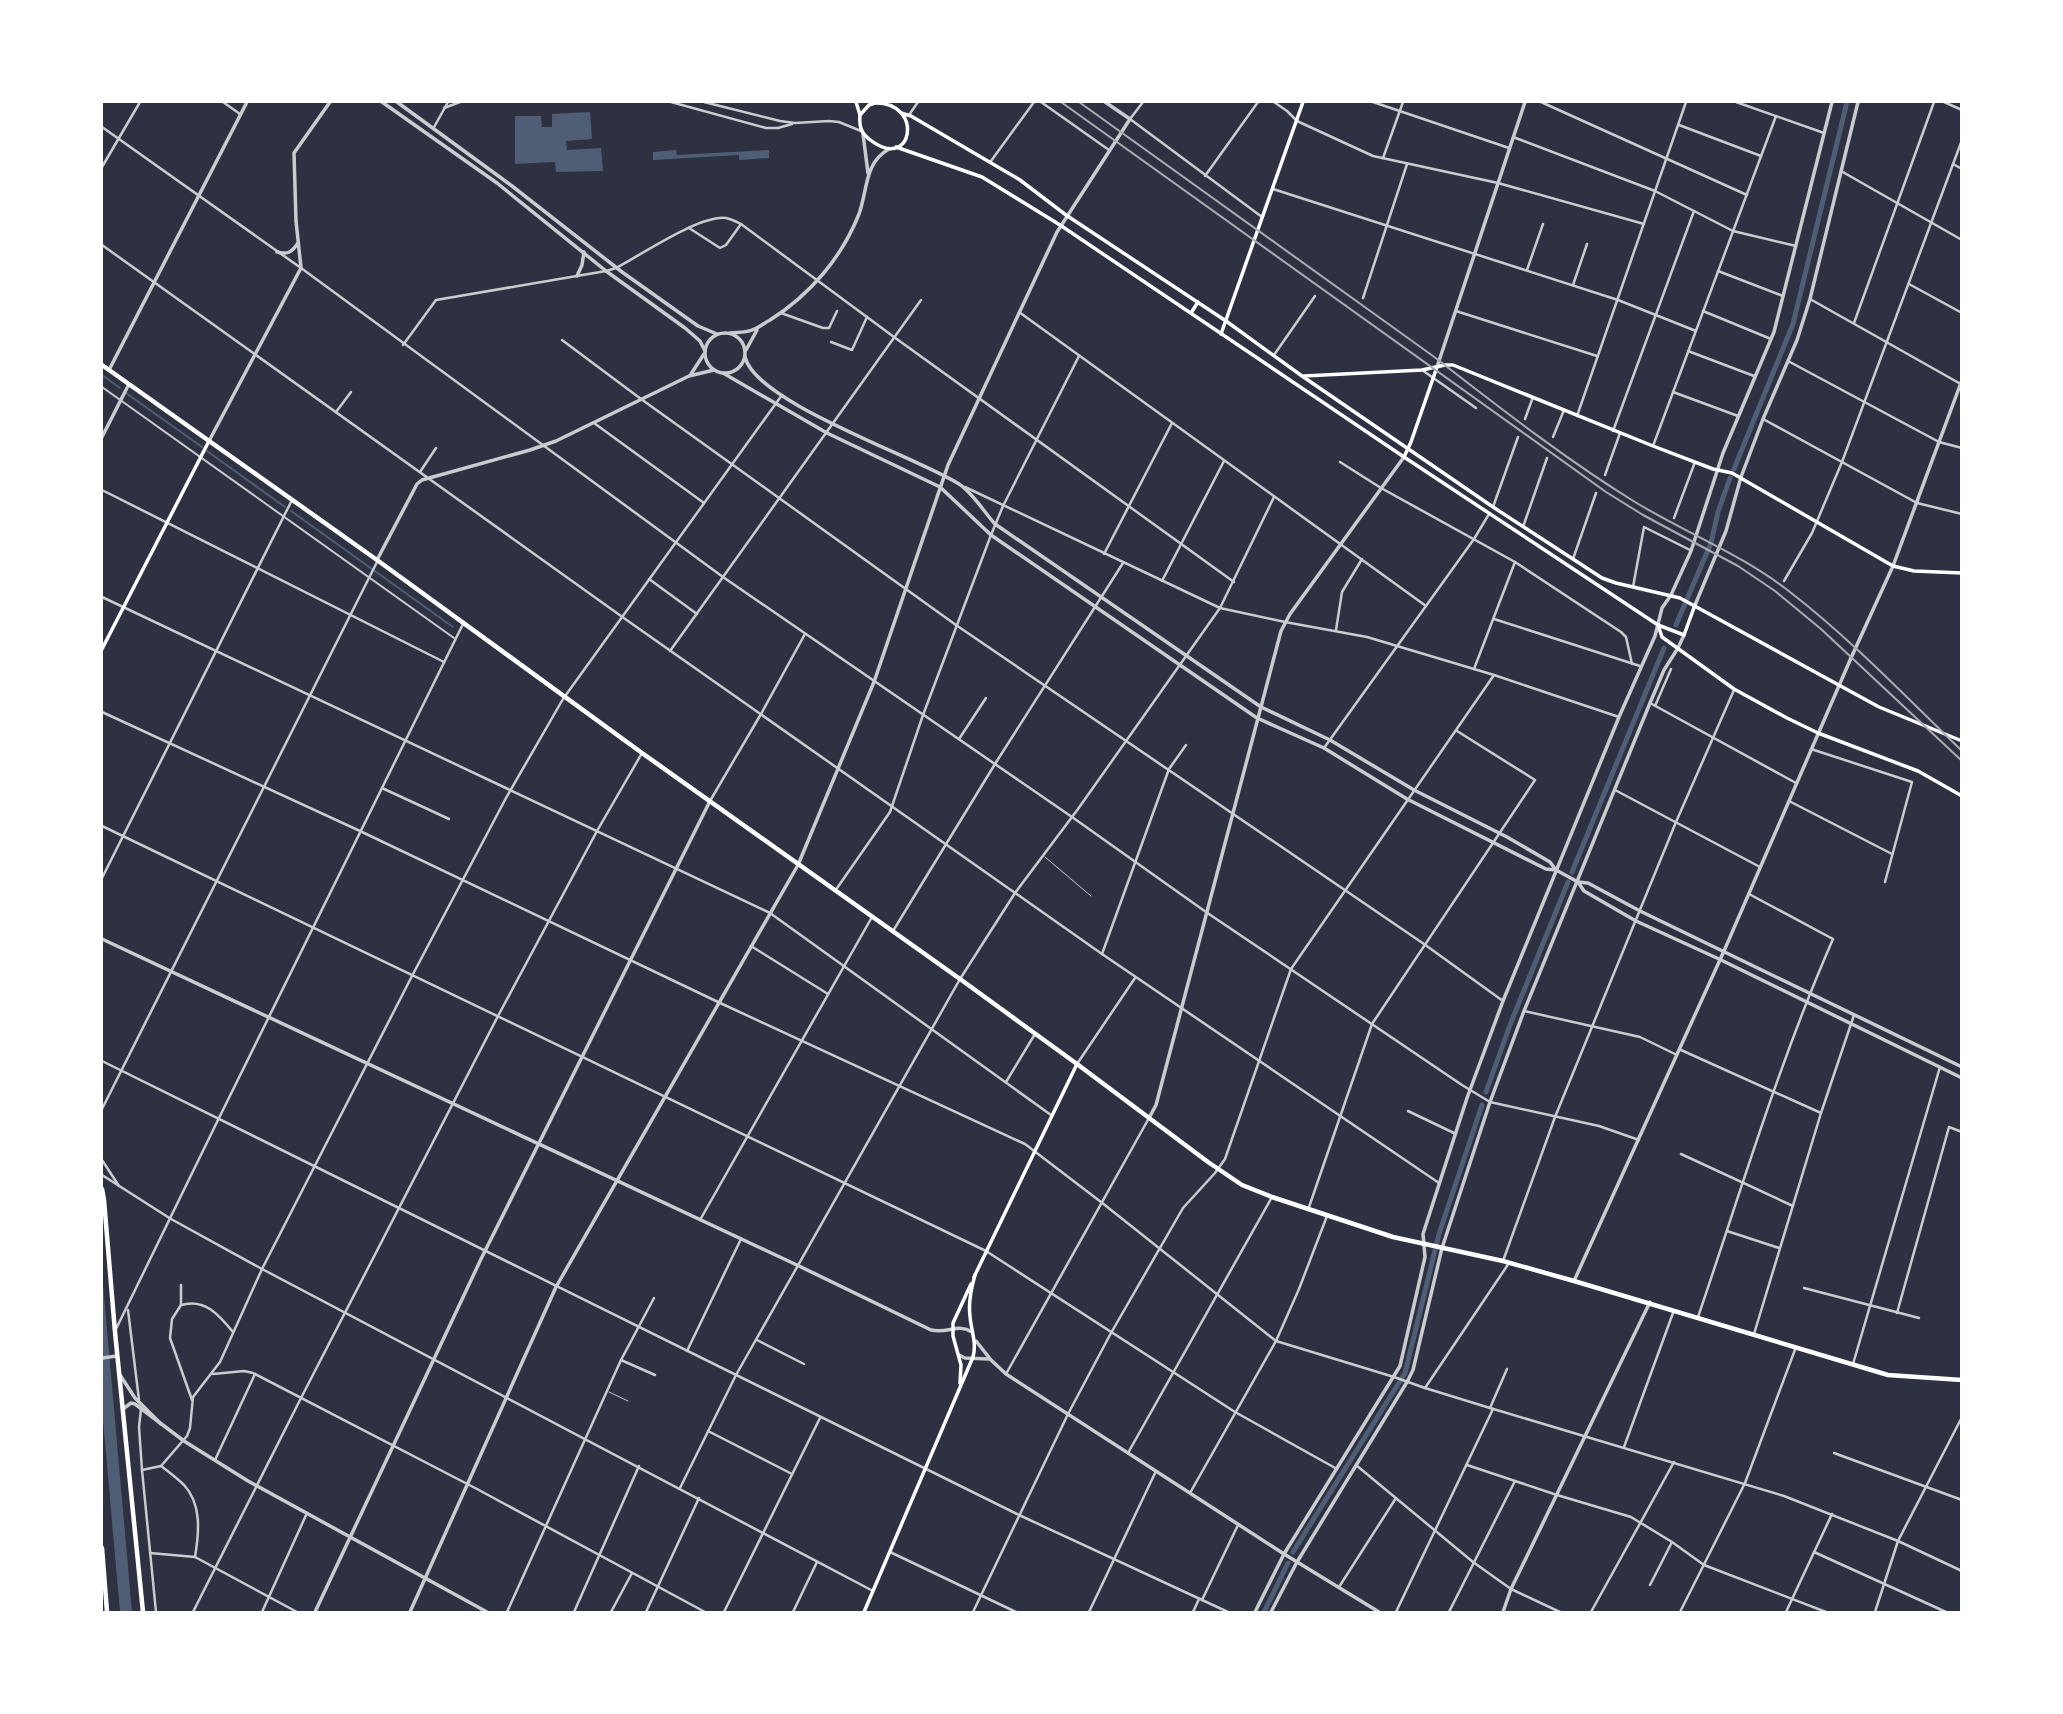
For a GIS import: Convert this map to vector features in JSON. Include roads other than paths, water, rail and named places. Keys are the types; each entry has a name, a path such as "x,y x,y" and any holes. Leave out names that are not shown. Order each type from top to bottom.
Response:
{"main road":[{"path":"856,102 862,132 875,143 889,149 906,140 909,132 907,123 901,113 890,104 883,102 869,105 860,115"},
{"path":"1221,334 1303,102"},
{"path":"901,113 909,115 1020,180 1066,215 1226,321 1408,449 1608,581 1680,598 1879,707 1961,739"},
{"path":"896,147 982,177 1060,225 1658,625 1684,635 1693,605"},
{"path":"1191,313 1198,302"},
{"path":"102,365 464,622 1242,1185 1308,1210 1393,1237 1506,1262 1650,1302 1888,1375 1962,1380"},
{"path":"1302,376 1422,370 1453,365 1653,446 1741,477 1893,566 1913,571 1962,573"},
{"path":"1404,457 1437,367"},
{"path":"102,649 209,441"},
{"path":"1658,625 1662,637 1734,689 1818,733 1907,766 1962,796"},
{"path":"960,1388 961,1369 953,1336 955,1315 1077,1064"},
{"path":"102,1189 143,1612"},
{"path":"864,1612 975,1349 976,1341 969,1309 975,1275"},
{"path":"102,1548 107,1612"}],"street":[{"path":"102,167 140,102"},
{"path":"223,102 240,114"},
{"path":"109,370 247,102"},
{"path":"209,441 300,268 294,153 330,102"},
{"path":"382,102 497,183 606,271 691,333 699,341 708,364 714,370 827,433 940,486 991,535 1257,719 1324,748 1407,799 1546,869 1556,870 1578,882 1588,883 1640,911 1962,1067"},
{"path":"397,102 512,186 616,268 698,326 717,334 758,328 800,298 818,280 850,233 864,200 868,176 875,159 889,149"},
{"path":"433,129 448,102"},
{"path":"444,108 460,102"},
{"path":"671,102 766,128 795,123"},
{"path":"704,102 780,121 839,122 862,132 868,176"},
{"path":"909,115 918,102"},
{"path":"990,162 1034,102"},
{"path":"1041,102 1109,150"},
{"path":"1105,102 1263,217"},
{"path":"410,1612 556,1287 798,865 874,682 943,476 1060,225 1143,102"},
{"path":"1205,176 1258,102"},
{"path":"1274,102 1297,121 1373,156 1498,183 1644,224"},
{"path":"1373,102 1509,148"},
{"path":"1383,159 1403,102"},
{"path":"1437,367 1525,102"},
{"path":"1541,102 1746,195"},
{"path":"1577,416 1686,102"},
{"path":"1736,102 1824,133"},
{"path":"1255,1612 1284,1555 1401,1362 1425,1257 1423,1234 1470,1090 1556,870 1640,666 1655,636 1663,606 1671,595 1691,551 1717,469 1771,339 1832,102"},
{"path":"1693,605 1726,531 1741,477 1810,299 1858,102"},
{"path":"1854,323 1934,102"},
{"path":"1944,102 1962,110"},
{"path":"1653,446 1776,116"},
{"path":"1678,125 1761,156"},
{"path":"102,127 723,577 1206,912 1470,1090 1490,1102 1599,1126 1639,1140"},
{"path":"1513,137 1654,191 1733,231 1796,246"},
{"path":"1784,581 1817,522 1842,462 1962,140"},
{"path":"1363,298 1408,164"},
{"path":"1953,164 1962,169"},
{"path":"1841,171 1962,240"},
{"path":"1273,189 1618,300 1696,331"},
{"path":"1613,430 1694,211"},
{"path":"403,345 436,299 606,271 689,228 726,218 741,224 1234,582"},
{"path":"689,228 720,248 726,245 741,224"},
{"path":"1527,271 1543,224"},
{"path":"277,252 290,253 298,242"},
{"path":"1573,285 1587,244"},
{"path":"102,245 622,617 1135,978 1440,1184"},
{"path":"577,276 584,252"},
{"path":"1718,271 1783,296"},
{"path":"1909,284 1962,313"},
{"path":"1274,355 1315,296"},
{"path":"1574,1281 1724,951 1893,566 1961,383 1810,299"},
{"path":"670,651 921,300"},
{"path":"781,313 829,328 837,311"},
{"path":"1456,311 1597,356"},
{"path":"1019,312 1426,606"},
{"path":"1703,312 1771,339"},
{"path":"831,342 852,350 867,317"},
{"path":"745,351 758,328"},
{"path":"730,333 741,339 750,368 782,395 833,425 1220,608 1335,630 1398,646 1619,717"},
{"path":"689,376 705,352 708,341 717,334"},
{"path":"562,340 956,625 1424,944 1503,1001"},
{"path":"1688,351 1755,377"},
{"path":"723,373 738,368 745,356"},
{"path":"835,891 892,807 923,715 995,524 1079,356"},
{"path":"1788,361 1938,442 1962,448"},
{"path":"102,1109 417,484 428,478 542,446 689,376 714,370"},
{"path":"1422,370 1476,408"},
{"path":"102,437 129,384"},
{"path":"102,387 455,639"},
{"path":"336,412 351,392"},
{"path":"1673,392 1738,416"},
{"path":"142,1470 162,1466 184,1441 190,1428 192,1400 196,1392 213,1374 262,1269 412,975 510,790 565,696 782,395"},
{"path":"1525,419 1533,397"},
{"path":"1553,437 1564,410"},
{"path":"1763,418 1917,503 1962,514"},
{"path":"594,423 704,503"},
{"path":"1104,554 1172,423"},
{"path":"1605,475 1620,433"},
{"path":"1493,506 1518,436"},
{"path":"420,472 436,448"},
{"path":"1006,1374 1156,1105 1281,631 1404,457"},
{"path":"1523,527 1547,458"},
{"path":"1162,581 1224,461"},
{"path":"1340,462 1381,488 1515,562 1621,632 1626,637 1632,663"},
{"path":"1674,518 1695,462"},
{"path":"961,486 995,524 1261,707 1330,740 1414,790 1499,833 1550,862 1556,870"},
{"path":"102,490 444,662"},
{"path":"1573,559 1596,493"},
{"path":"680,1488 736,1375 960,979 1015,893 1220,608 1274,496"},
{"path":"102,878 292,500"},
{"path":"1324,748 1474,540 1489,514"},
{"path":"1633,587 1644,527 1691,551"},
{"path":"1335,630 1342,592 1362,559"},
{"path":"1474,669 1515,562"},
{"path":"893,931 1122,563"},
{"path":"649,579 697,614"},
{"path":"102,597 770,913 1051,1115"},
{"path":"1494,619 1640,666"},
{"path":"115,1332 464,622"},
{"path":"316,1612 433,1359 676,868 710,801 805,634"},
{"path":"1271,1612 1297,1562 1407,1382 1416,1359 1439,1247 1490,1102 1524,1011 1650,703 1664,670 1684,635"},
{"path":"1655,706 1671,669"},
{"path":"973,1612 1068,1414 1111,1333 1183,1208 1218,1170 1227,1155 1291,969 1494,675"},
{"path":"1425,1388 1506,1262 1555,1117 1591,1026 1675,822 1734,689"},
{"path":"958,739 986,698"},
{"path":"1650,703 1796,783"},
{"path":"102,712 1034,1150 1276,1341 1491,1409 1745,1483 1832,1514 1962,1571"},
{"path":"1308,1210 1372,1024 1535,780 1455,730"},
{"path":"1102,954 1169,769 1186,745"},
{"path":"1811,749 1912,782 1885,882"},
{"path":"193,1612 498,1016 642,753"},
{"path":"382,788 449,819"},
{"path":"1615,790 1760,867"},
{"path":"1789,801 1893,854"},
{"path":"102,826 986,1251 1172,1373 1337,1469"},
{"path":"1578,882 1584,891 1636,920 1962,1078"},
{"path":"1698,1317 1809,993 1833,939 1749,894"},
{"path":"700,1220 872,917"},
{"path":"102,939 930,1330 942,1332 964,1327 972,1332"},
{"path":"751,946 828,995"},
{"path":"1077,1064 1135,978"},
{"path":"1524,1011 1640,1037 1677,1055"},
{"path":"1755,1335 1779,1248 1854,1015"},
{"path":"1006,1082 1035,1033"},
{"path":"1679,1049 1821,1113"},
{"path":"102,1061 1019,1515 1228,1612"},
{"path":"1853,1364 1940,1067"},
{"path":"1408,1111 1456,1133"},
{"path":"1897,1313 1948,1127 1962,1132"},
{"path":"1681,1154 1793,1206"},
{"path":"102,1160 121,1189"},
{"path":"102,1175 171,1219 262,1269 873,1591"},
{"path":"1128,1453 1272,1197"},
{"path":"1190,1493 1276,1341 1327,1216"},
{"path":"1727,1231 1779,1248"},
{"path":"687,1351 741,1239"},
{"path":"181,1285 181,1305 172,1320 170,1338 192,1400"},
{"path":"1804,1287 1919,1318"},
{"path":"507,1612 621,1360 654,1298"},
{"path":"1503,1612 1511,1589 1650,1302"},
{"path":"181,1305 191,1303 209,1308 218,1314 234,1333"},
{"path":"127,1307 140,1406 142,1470 156,1612"},
{"path":"1624,1447 1674,1310"},
{"path":"757,1340 804,1364"},
{"path":"976,1341 1006,1374 1284,1555 1379,1612"},
{"path":"1679,1612 1745,1483 1796,1347"},
{"path":"959,1355 991,1360"},
{"path":"102,1358 117,1356"},
{"path":"621,1360 655,1375"},
{"path":"1396,1612 1467,1465 1507,1369"},
{"path":"213,1374 244,1371 255,1374 468,1484 705,1612"},
{"path":"119,1374 140,1406 184,1441 257,1486 487,1612"},
{"path":"215,1461 255,1374"},
{"path":"123,1409 131,1403 140,1406"},
{"path":"1875,1612 1898,1541 1962,1416"},
{"path":"724,1612 821,1417"},
{"path":"708,1431 792,1474"},
{"path":"1834,1453 1962,1500"},
{"path":"1591,1612 1674,1462"},
{"path":"1356,1465 1473,1562 1511,1589 1558,1612"},
{"path":"1467,1465 1640,1521 1704,1565 1826,1612"},
{"path":"162,1466 185,1486 193,1501 199,1522 195,1557"},
{"path":"574,1612 639,1466"},
{"path":"1089,1612 1156,1471"},
{"path":"1449,1612 1515,1481"},
{"path":"646,1612 699,1498"},
{"path":"1338,1588 1396,1498"},
{"path":"262,1612 307,1513"},
{"path":"1786,1612 1832,1514"},
{"path":"1193,1612 1238,1525"},
{"path":"1650,1585 1672,1542"},
{"path":"890,1552 1016,1612"},
{"path":"1814,1552 1946,1612"},
{"path":"150,1553 195,1557 297,1612"},
{"path":"793,1612 818,1561"},
{"path":"611,1612 632,1573"}],"lane":[{"path":"1043,855 1091,896"},
{"path":"607,1391 628,1401"}],"water":[{"path":"590,112 592,139 566,141 567,150 601,148 603,171 556,172 555,162 515,164 515,116 541,116 542,127 552,127 552,114"},
{"path":"676,150 677,155 769,150 769,158 739,160 739,155 653,160 653,152"},
{"path":"102,1273 132,1612 120,1612 102,1408"}],"waterway":[{"path":"1734,469 1793,324 1847,102"},
{"path":"102,375 120,388"},
{"path":"126,393 202,447"},
{"path":"207,451 285,507"},
{"path":"1676,625 1711,543 1730,478"},
{"path":"291,511 453,627"},
{"path":"1572,872 1664,648"},
{"path":"1486,1092 1568,882"},
{"path":"1293,1552 1405,1373 1439,1234 1482,1105"},
{"path":"1264,1612 1288,1563"}],"tram line":[{"path":"1061,102 1606,492 1738,566 1775,591 1821,629 1962,761"}],"railway":[{"path":"1079,102 1433,356 1583,468 1635,502 1753,567 1790,592 1857,649 1962,751"}]}
